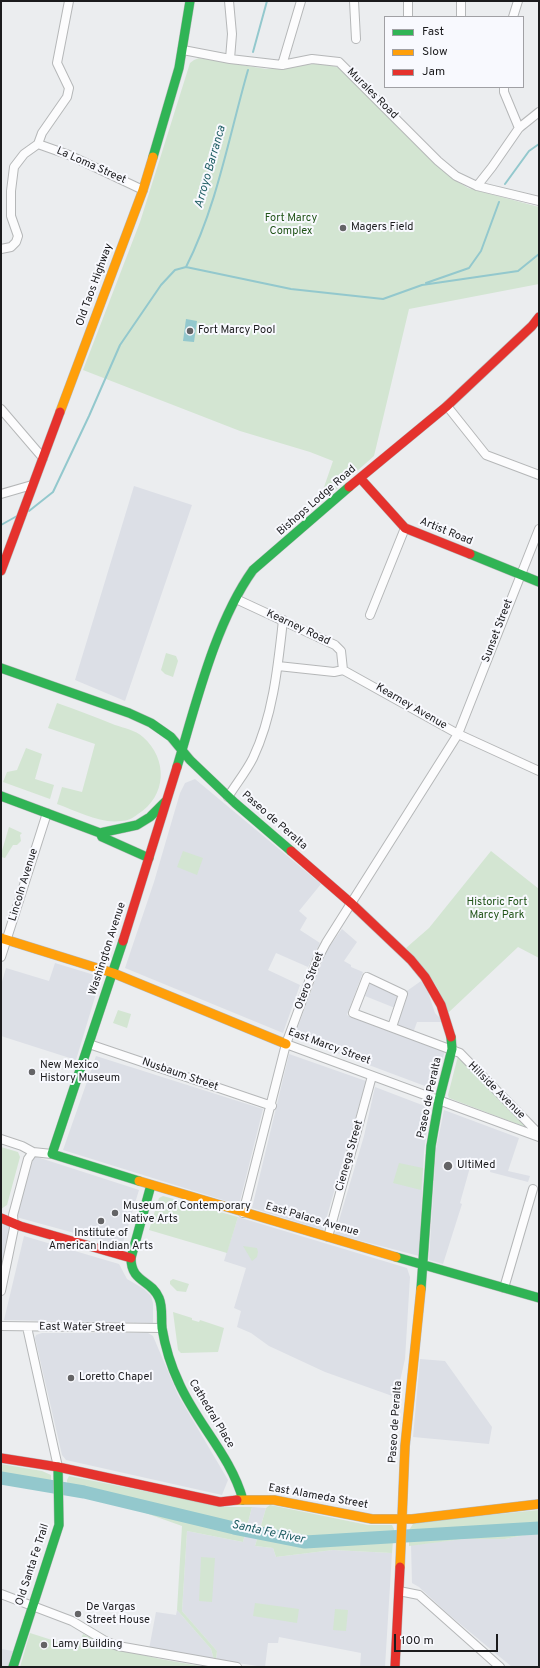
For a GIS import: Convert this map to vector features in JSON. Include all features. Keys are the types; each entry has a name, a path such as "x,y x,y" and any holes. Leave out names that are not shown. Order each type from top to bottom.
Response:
{"street":[{"path":"1,249 11,248 16,242 18,236 11,216 11,191 14,167 24,154 38,144 42,133 67,97 69,88 57,63 69,1"},
{"name":"Old Taos Highway","path":"1,571 143,190 171,98 183,50 190,1"},
{"path":"229,1 232,34 230,59"},
{"path":"282,65 301,1"},
{"path":"354,1 356,39"},
{"path":"408,1 408,16"},
{"path":"461,1 461,16"},
{"path":"513,16 518,1"},
{"name":"Murales Road","path":"183,50 230,59 282,65 312,58 339,62 438,161 456,176 477,186 539,201"},
{"path":"504,88 504,92 519,128"},
{"path":"477,186 519,128 539,112"},
{"name":"La Loma Street","path":"38,144 69,155 143,190"},
{"name":"Bishops Lodge Road","path":"181,750 213,650 243,584 253,570 447,406 535,328 539,317"},
{"path":"447,406 486,455 539,475"},
{"path":"1,409 43,458"},
{"name":"Artist Road","path":"360,478 388,511 405,528 539,582"},
{"path":"1,494 32,485"},
{"path":"370,615 405,528"},
{"name":"Sunset Street","path":"458,734 539,529"},
{"name":"Kearney Road","path":"236,599 335,645 341,651 343,670"},
{"path":"228,797 252,759 268,714 278,666 283,620"},
{"path":"278,666 334,672 343,670"},
{"name":"Paseo de Peralta","path":"1,668 56,688 76,693 144,720 171,737 181,750 228,797 352,904 411,960 425,977 441,1005 451,1038 452,1049 439,1100 431,1146 423,1265 408,1410 401,1523 395,1667"},
{"name":"Kearney Avenue","path":"343,670 458,734 539,772"},
{"name":"Otero Street","path":"243,1213 272,1106 286,1044 317,960 326,943 458,734"},
{"name":"Washington Avenue","path":"52,1154 113,973 181,750"},
{"path":"1,796 100,833 120,830 144,822 166,800"},
{"name":"Lincoln Avenue","path":"1,957 4,939 47,813"},
{"path":"100,833 102,837 149,858"},
{"name":"East Marcy Street","path":"4,939 113,973 286,1044 539,1137"},
{"name":"Hillside Avenue","path":"392,1027 403,994 367,977 353,1013 460,1053 539,1134"},
{"name":"Nusbaum Street","path":"89,1044 272,1106"},
{"name":"Cienega Street","path":"328,1237 372,1076"},
{"name":"East Palace Avenue","path":"1,1139 22,1146 33,1152 52,1154 151,1186 539,1298"},
{"path":"1,1291 14,1228 14,1210 27,1162 33,1152"},
{"path":"1,1218 131,1258 151,1186"},
{"path":"504,1288 533,1189"},
{"name":"Cathedral Place","path":"131,1258 132,1272 152,1287 159,1297 162,1328 184,1393 237,1480 243,1500"},
{"name":"East Water Street","path":"1,1326 162,1328"},
{"name":"Old Santa Fe Trail","path":"13,1667 59,1525 59,1471 27,1327"},
{"name":"East Alameda Street","path":"1,1458 59,1471 220,1502 274,1500 352,1516 401,1523 539,1504"},
{"path":"399,1591 419,1595 500,1667"},
{"path":"1,1594 72,1621 107,1642 118,1646 237,1667"}],"shaded area":[{"path":"134,486 192,505 125,701 75,680"},
{"path":"195,779 321,884 299,911 307,918 300,930 320,943 308,967 276,953 268,970 300,985 283,1033 125,968 154,882 180,793 185,783"},
{"path":"342,929 357,942 344,961 351,965 351,967 363,972 347,1015 445,1051 433,1089 294,1037 326,951"},
{"path":"55,963 101,977 76,1060 1,1036 1,985 6,968 49,981"},
{"path":"371,981 401,993 395,1008 365,996"},
{"path":"421,981 428,992 435,1013 440,1018 441,1022 417,1022 413,1033 394,1025 404,993"},
{"path":"289,1054 366,1081 323,1230 252,1208"},
{"path":"96,1056 263,1109 239,1205 63,1150"},
{"path":"375,1087 430,1108 424,1152 419,1256 335,1234 364,1136"},
{"path":"444,1110 519,1138 508,1171 530,1176 528,1182 490,1172 491,1166 472,1160 460,1203 462,1204 443,1264 429,1260 436,1149"},
{"path":"34,1156 139,1190 122,1246 16,1217"},
{"path":"238,1217 407,1268 410,1277 405,1359 398,1398 325,1372 269,1346 251,1333 237,1327 241,1311 234,1308 246,1268 224,1261"},
{"path":"1,1221 11,1227 1,1272"},
{"path":"24,1236 119,1264 127,1279 144,1289 151,1296 153,1303 153,1323 4,1320"},
{"path":"42,1333 148,1333 153,1336 178,1395 228,1480 222,1495 66,1460 62,1455 35,1338 36,1335"},
{"path":"420,1359 445,1361 492,1427 489,1444 413,1437"},
{"path":"252,1507 266,1508 255,1546 273,1548 276,1557 333,1550 392,1553 385,1667 360,1667 361,1653 279,1637 278,1643 268,1643 265,1667 216,1660 217,1651 182,1611 187,1531 243,1542"},
{"path":"539,1532 539,1667 512,1667 447,1613 419,1587 412,1583 411,1545 463,1539 505,1539"},
{"path":"177,1610 211,1649 214,1660 149,1649 156,1612 176,1615"},
{"path":"1,1649 13,1651 8,1667 1,1667"}],"green space":[{"name":"Fort Marcy Complex","path":"199,58 266,69 322,63 340,68 452,178 468,188 539,207 539,284 409,309 374,456 330,495 323,490 333,461 310,452 240,431 83,370 140,222 190,63"},
{"path":"166,653 176,656 178,661 173,677 165,674 161,670"},
{"path":"57,703 133,731 143,737 151,746 157,756 160,766 161,777 159,788 155,797 148,806 134,817 124,821 105,821 57,804 62,787 82,792 95,744 48,728"},
{"path":"26,748 42,754 35,779 54,785 50,799 3,782 7,772 17,770"},
{"path":"9,827 22,833 20,835 21,841 17,845 13,845 5,858 1,857 1,854"},
{"path":"183,851 203,858 197,875 177,867"},
{"name":"Historic Fort Marcy Park","path":"491,851 539,889 539,958 518,947 448,1013 441,995 431,978 406,948 429,928"},
{"path":"118,1010 131,1014 127,1028 113,1023"},
{"path":"458,1056 526,1125 525,1127 449,1098 448,1095"},
{"path":"1,1147 18,1152 20,1157 7,1205 1,1209"},
{"path":"399,1163 423,1168 421,1190 393,1183"},
{"path":"163,1196 238,1217 227,1253 149,1230 159,1198"},
{"path":"243,1246 257,1248 257,1257 252,1261"},
{"path":"173,1279 189,1284 186,1292 177,1291 170,1284 170,1281"},
{"path":"173,1312 192,1318 192,1320 199,1322 200,1320 224,1328 218,1352 181,1353 178,1350"},
{"path":"1,1464 42,1471 51,1475 51,1491 1,1481"},
{"path":"69,1476 224,1507 252,1507 243,1542 187,1531 182,1611 217,1651 216,1660 214,1660 211,1649 177,1610 182,1526 109,1500 68,1495 67,1480"},
{"path":"270,1505 368,1525 392,1525 394,1529 392,1553 333,1550 276,1557 273,1548 255,1546 266,1508"},
{"path":"539,1510 539,1532 505,1539 463,1539 409,1546 409,1530 413,1524 428,1521"},
{"path":"201,1557 215,1558 212,1602 199,1601"},
{"path":"255,1603 299,1609 297,1623 253,1616"},
{"path":"335,1609 348,1610 346,1631 333,1630"},
{"path":"30,1633 77,1648 83,1634 108,1646 160,1659 206,1667 20,1667"}],"water":[{"name":"Fort Marcy Pool","path":"186,319 197,321 194,342 183,341"}],"waterway":[{"name":"Arroyo Barranca","path":"253,52 267,1"},
{"name":"Arroyo Barranca","path":"186,267 206,220 222,170 248,70"},
{"path":"505,184 529,151 539,144"},
{"path":"426,283 469,268 481,251 499,202"},
{"path":"29,511 53,492 89,416 120,345 161,285 175,270 186,267 291,289 383,299 422,285 518,271 539,254"},
{"path":"1,525 17,516"},
{"name":"Santa Fe River","path":"1,1478 84,1492 234,1528 305,1542 539,1528"}],"traffic: fast":[{"path":"153,157 179,68 190,1"},
{"path":"177,767 199,691 217,639 240,591 253,570 349,487"},
{"path":"470,554 539,582"},
{"path":"1,668 129,713 151,723 171,737 190,760 235,803 291,851"},
{"path":"1,796 100,833 137,825 150,817 165,802"},
{"path":"100,833 102,837 149,858"},
{"path":"123,941 52,1154 139,1181"},
{"path":"421,1289 431,1146 439,1100 452,1049 451,1037"},
{"path":"151,1185 131,1258 132,1266 138,1277 151,1287 159,1298 161,1305 163,1335 176,1376 186,1398 222,1454 238,1484 243,1500"},
{"path":"396,1257 539,1298"},
{"path":"13,1667 59,1525 58,1467"}],"traffic: slow":[{"path":"60,412 143,190 153,157"},
{"path":"1,938 113,973 286,1044"},
{"path":"139,1181 396,1257"},
{"path":"400,1567 405,1446 421,1289"},
{"path":"237,1500 274,1500 372,1519 412,1519 539,1504"}],"traffic: jam":[{"path":"349,487 447,406 532,326 539,317"},
{"path":"1,571 60,412"},
{"path":"360,478 405,528 470,554"},
{"path":"123,941 177,767"},
{"path":"291,851 352,904 411,960 425,977 441,1005 451,1037"},
{"path":"1,1218 20,1226 131,1258"},
{"path":"1,1458 58,1467 220,1502 237,1500"},
{"path":"395,1667 400,1567"}],"place":[{"name":"Magers Field","path":"343,228"},
{"name":"Fort Marcy Pool","path":"190,331"},
{"name":"New Mexico History Museum","path":"32,1072"},
{"name":"UltiMed","path":"448,1166"},
{"name":"Museum of Contemporary Native Arts","path":"115,1213"},
{"name":"Institute of American Indian Arts","path":"101,1221"},
{"name":"Loretto Chapel","path":"71,1378"},
{"name":"De Vargas Street House","path":"78,1614"},
{"name":"Lamy Building","path":"44,1645"}]}
